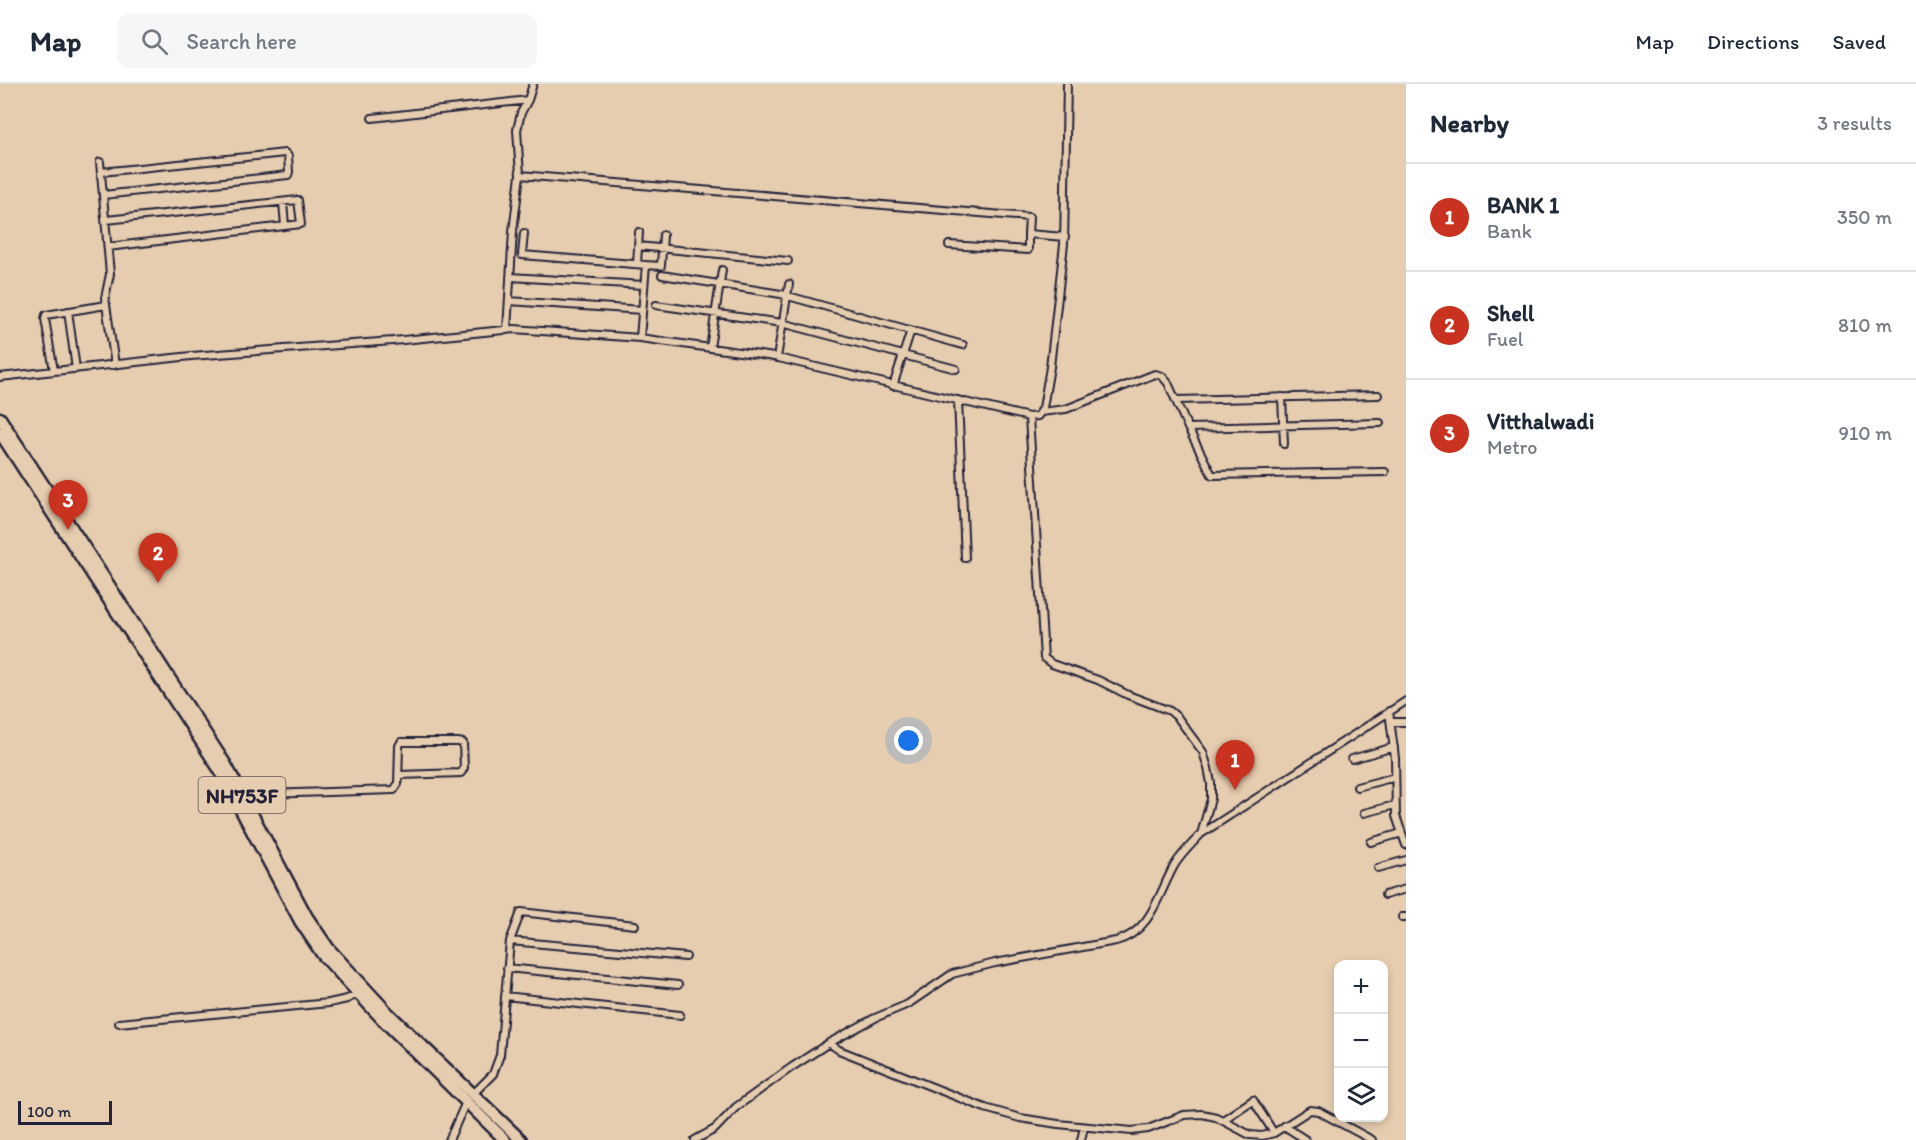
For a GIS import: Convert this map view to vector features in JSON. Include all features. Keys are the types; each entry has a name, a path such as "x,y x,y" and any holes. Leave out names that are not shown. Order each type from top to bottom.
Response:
{"highway":[{"name":"NH753F","path":"0,418 226,765 307,917 328,949 470,1098 505,1140"},
{"name":"NH753F","path":"0,433 219,769 300,921 322,954 383,1020 521,1140"}],"street":[{"path":"507,330 520,175 517,129 533,84"},
{"path":"0,377 210,355 507,330 590,333 777,358 1029,417 1038,416 1041,412 1050,367 1065,237 1067,84"},
{"path":"372,118 528,100"},
{"path":"101,172 285,153 288,156 288,175 103,195"},
{"path":"100,162 111,279 105,292 115,365"},
{"path":"520,175 1029,217 1028,250 949,245"},
{"path":"106,220 298,200 301,224 108,247"},
{"path":"283,202 285,226"},
{"path":"524,232 522,255 661,266 663,234"},
{"path":"637,264 639,232"},
{"path":"1028,234 1065,237"},
{"path":"638,246 788,261"},
{"path":"640,338 646,265"},
{"path":"710,348 722,270"},
{"path":"662,275 787,296 963,345"},
{"path":"510,277 644,285"},
{"path":"777,358 789,284"},
{"path":"509,301 642,310"},
{"path":"54,371 45,316 68,310 106,305"},
{"path":"656,305 783,324 956,369"},
{"path":"68,310 76,369"},
{"path":"893,386 911,330"},
{"path":"1041,412 1066,409 1155,374 1162,376 1168,383 1188,429 1212,475 1385,472"},
{"path":"1176,400 1378,395"},
{"path":"1282,397 1284,444"},
{"path":"958,400 965,558"},
{"path":"1029,417 1044,658 1052,664 1098,680 1128,695 1170,711 1178,718 1203,752 1211,783 1211,799 1201,834"},
{"path":"1188,429 1380,423"},
{"path":"695,1140 714,1129 736,1107 759,1090 829,1043 874,1018 908,1004 952,974 995,963 1126,939 1143,926 1175,865 1201,834 1406,700"},
{"path":"1389,711 1394,747 1396,816 1406,845"},
{"path":"1391,722 1406,722"},
{"path":"244,800 264,794 394,790 398,786 401,741 463,743 464,768 461,773 399,775"},
{"path":"1352,759 1394,747"},
{"path":"1357,787 1395,777"},
{"path":"1365,813 1395,805"},
{"path":"1371,842 1402,833"},
{"path":"1378,868 1406,860"},
{"path":"1385,895 1406,889"},
{"path":"449,1140 470,1098 488,1081 496,1068 500,1055 510,941 521,912 635,925"},
{"path":"510,941 686,957"},
{"path":"507,968 678,985"},
{"path":"119,1023 329,1003 347,999 358,993"},
{"path":"505,996 680,1015"},
{"path":"829,1043 835,1048 985,1108 1020,1118 1084,1127 1141,1131 1193,1114 1210,1115 1250,1135 1270,1136 1310,1110 1318,1111 1372,1140"},
{"path":"1223,1120 1253,1100 1270,1136"},
{"path":"1284,1126 1306,1140"},
{"path":"1081,1140 1084,1127"}],"place":[{"name":"Vitthalwadi","path":"68,530"},
{"name":"Shell","path":"158,583"},
{"name":"BANK 1","path":"1235,790"}]}
